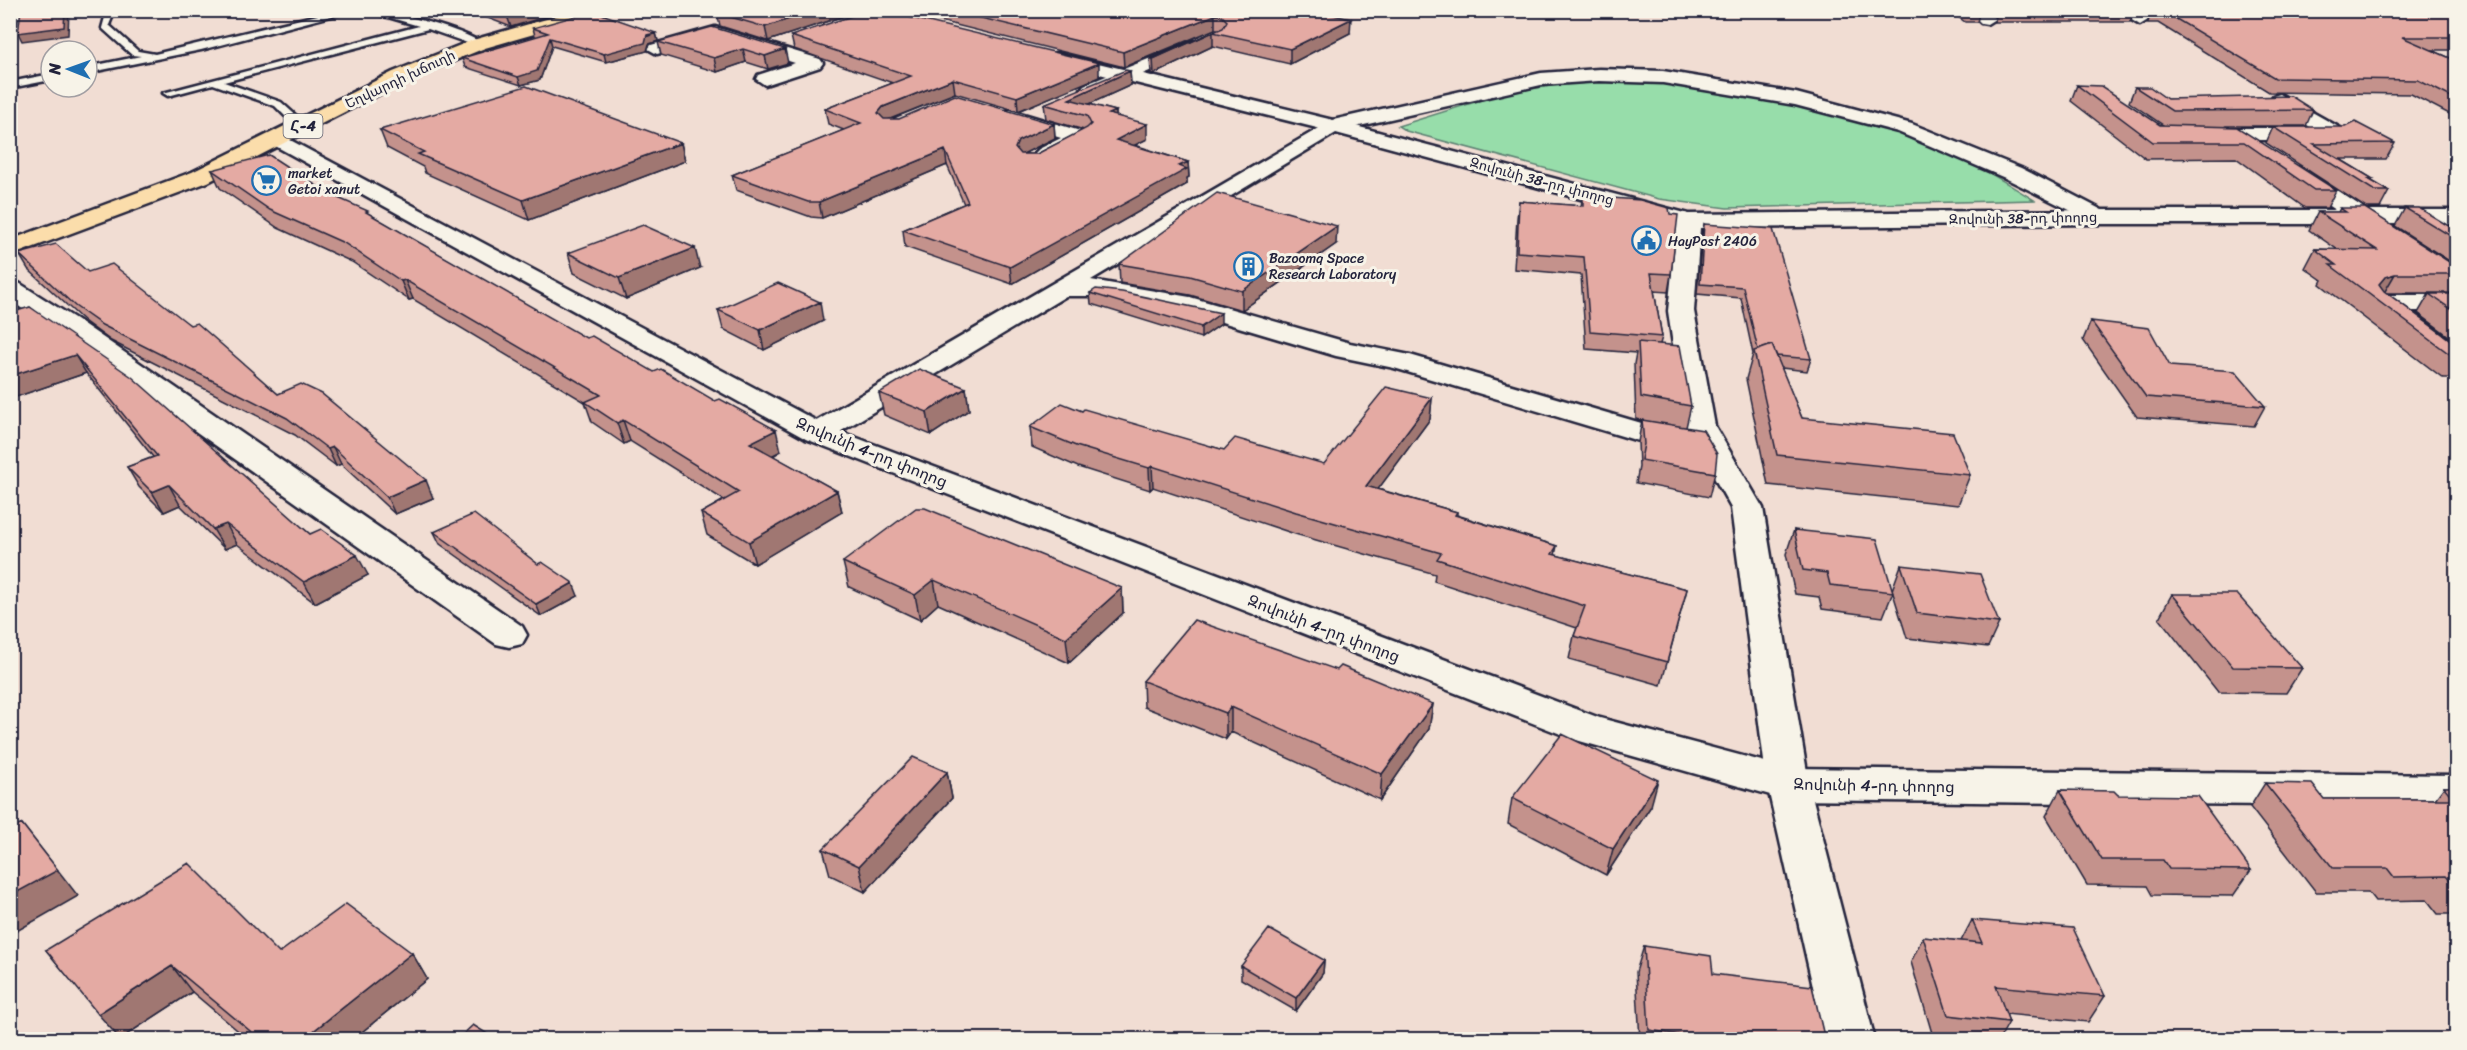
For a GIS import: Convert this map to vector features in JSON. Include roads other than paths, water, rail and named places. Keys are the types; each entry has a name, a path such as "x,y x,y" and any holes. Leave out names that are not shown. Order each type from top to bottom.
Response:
{"main road":[{"name":"Եղվարդի խճուղի","path":"10,249 200,177 400,76 479,44 598,10"}],"street":[{"path":"2123,10 2140,20"},
{"path":"843,25 874,12 932,28"},
{"path":"657,49 715,32 814,63 765,79"},
{"path":"767,49 800,38"},
{"path":"1073,97 1206,40"},
{"name":"Զովունի 38-րդ փողոց","path":"1034,53 1333,126 1689,221 2098,217 2457,217"},
{"path":"816,433 1333,126 1541,79 1599,75 1663,77 1796,99 1905,128 2013,174 2098,217"},
{"path":"2181,135 2337,134 2280,100"},
{"path":"1021,119 1052,106"},
{"path":"988,110 1080,137 1029,162"},
{"name":"Զովունի 4-րդ փողոց","path":"291,131 816,433 1590,730 1788,784 2457,790"},
{"path":"2234,134 2457,279"},
{"path":"1689,221 1681,311 1700,426 1747,508 1788,784 1850,1040"},
{"path":"10,288 67,325 509,635"},
{"path":"1059,288 1095,288 1181,302 1346,350 1400,361 1653,436 1710,443"},
{"path":"2457,303 2384,303 2457,357"}],"lane":[{"path":"111,10 105,26 118,40 135,53 161,56"},
{"path":"99,68 161,56 350,10"},
{"path":"368,10 429,26 479,44"},
{"path":"168,93 429,26"},
{"path":"10,85 39,79"},
{"path":"213,81 278,104 297,122 291,131"}],"place":[{"name":"market Getoi xanut","path":"267,181"},
{"name":"HayPost 2406","path":"1647,241"},
{"name":"Bazoomq Space Research Laboratory","path":"1248,266"}]}
